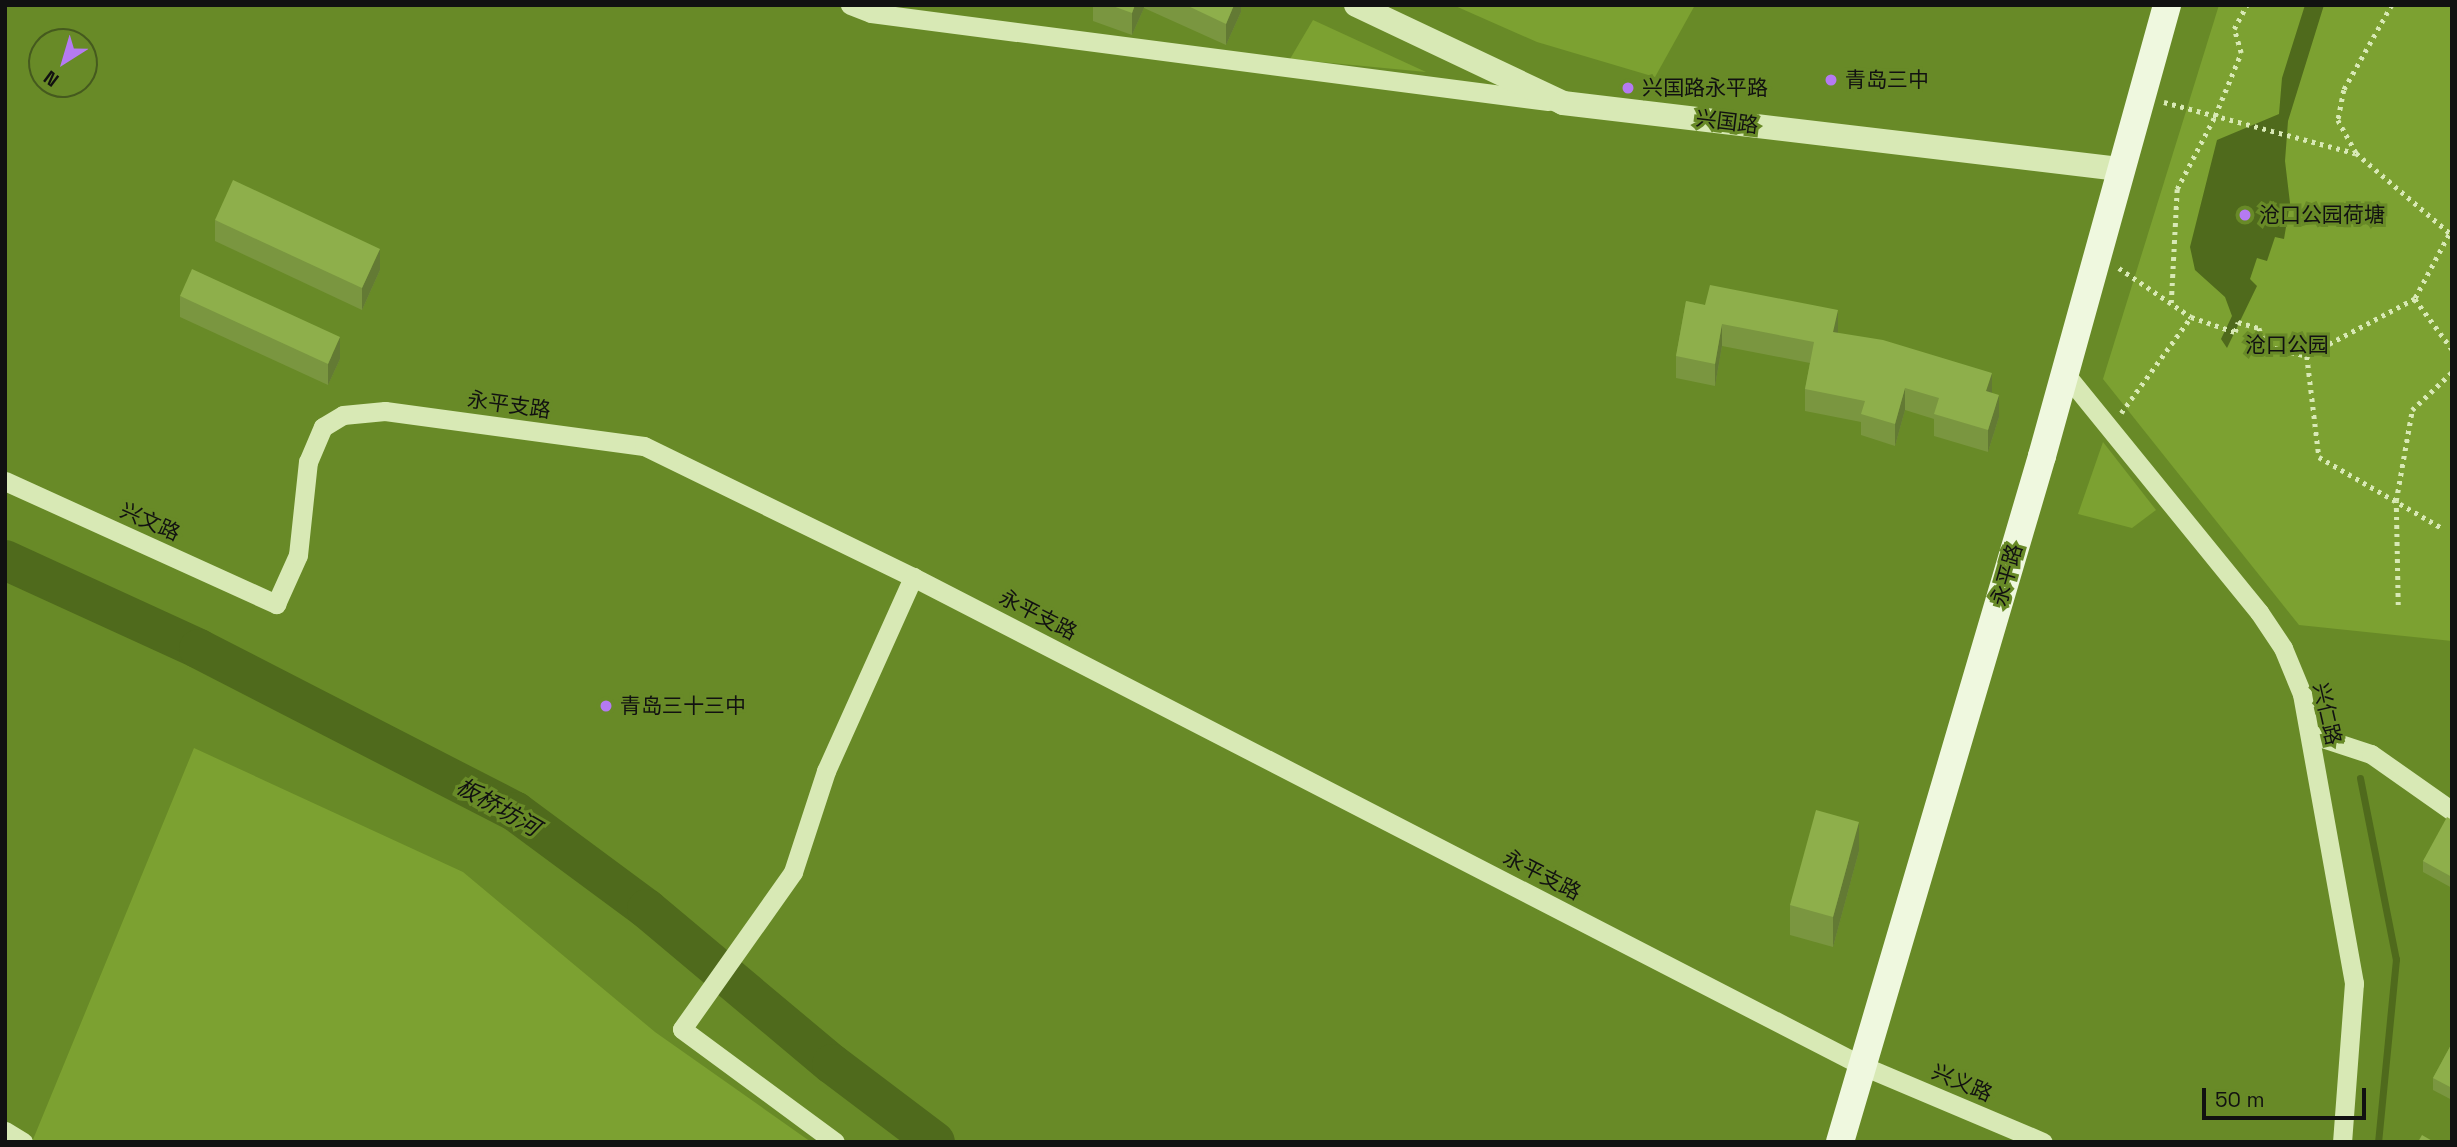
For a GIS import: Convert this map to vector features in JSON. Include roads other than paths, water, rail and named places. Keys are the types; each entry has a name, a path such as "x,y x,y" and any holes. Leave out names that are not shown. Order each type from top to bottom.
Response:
{"main road":[{"name":"永平路","path":"1840,1142 2166,5"}],"street":[{"path":"850,5 871,13 1563,103"},
{"name":"兴国路","path":"1356,5 1563,103 2119,169"},
{"name":"兴仁路","path":"2063,371 2265,621 2302,694 2354,984 2343,1142"},
{"name":"永平支路","path":"276,604 298,555 308,462 323,427 343,415 386,411 644,446 913,577 1863,1066"},
{"name":"兴文路","path":"5,481 276,604"},
{"path":"835,1142 682,1029 793,872 826,771 913,577"},
{"path":"2309,734 2371,754 2452,811"},
{"name":"兴义路","path":"1863,1066 2043,1142"},
{"path":"5,1131 23,1142"}],"waterway":[{"name":"板桥坊河","path":"5,560 199,649 516,812 647,909 832,1064 935,1142"},
{"path":"2360,778 2396,959 2378,1142"}],"place":[{"name":"青岛三中","path":"1831,80"},
{"name":"兴国路永平路","path":"1628,88"},
{"name":"沧口公园荷塘","path":"2245,215"},
{"name":"青岛三十三中","path":"606,706"}],"park label":[{"name":"沧口公园","path":"2287,345"}]}
